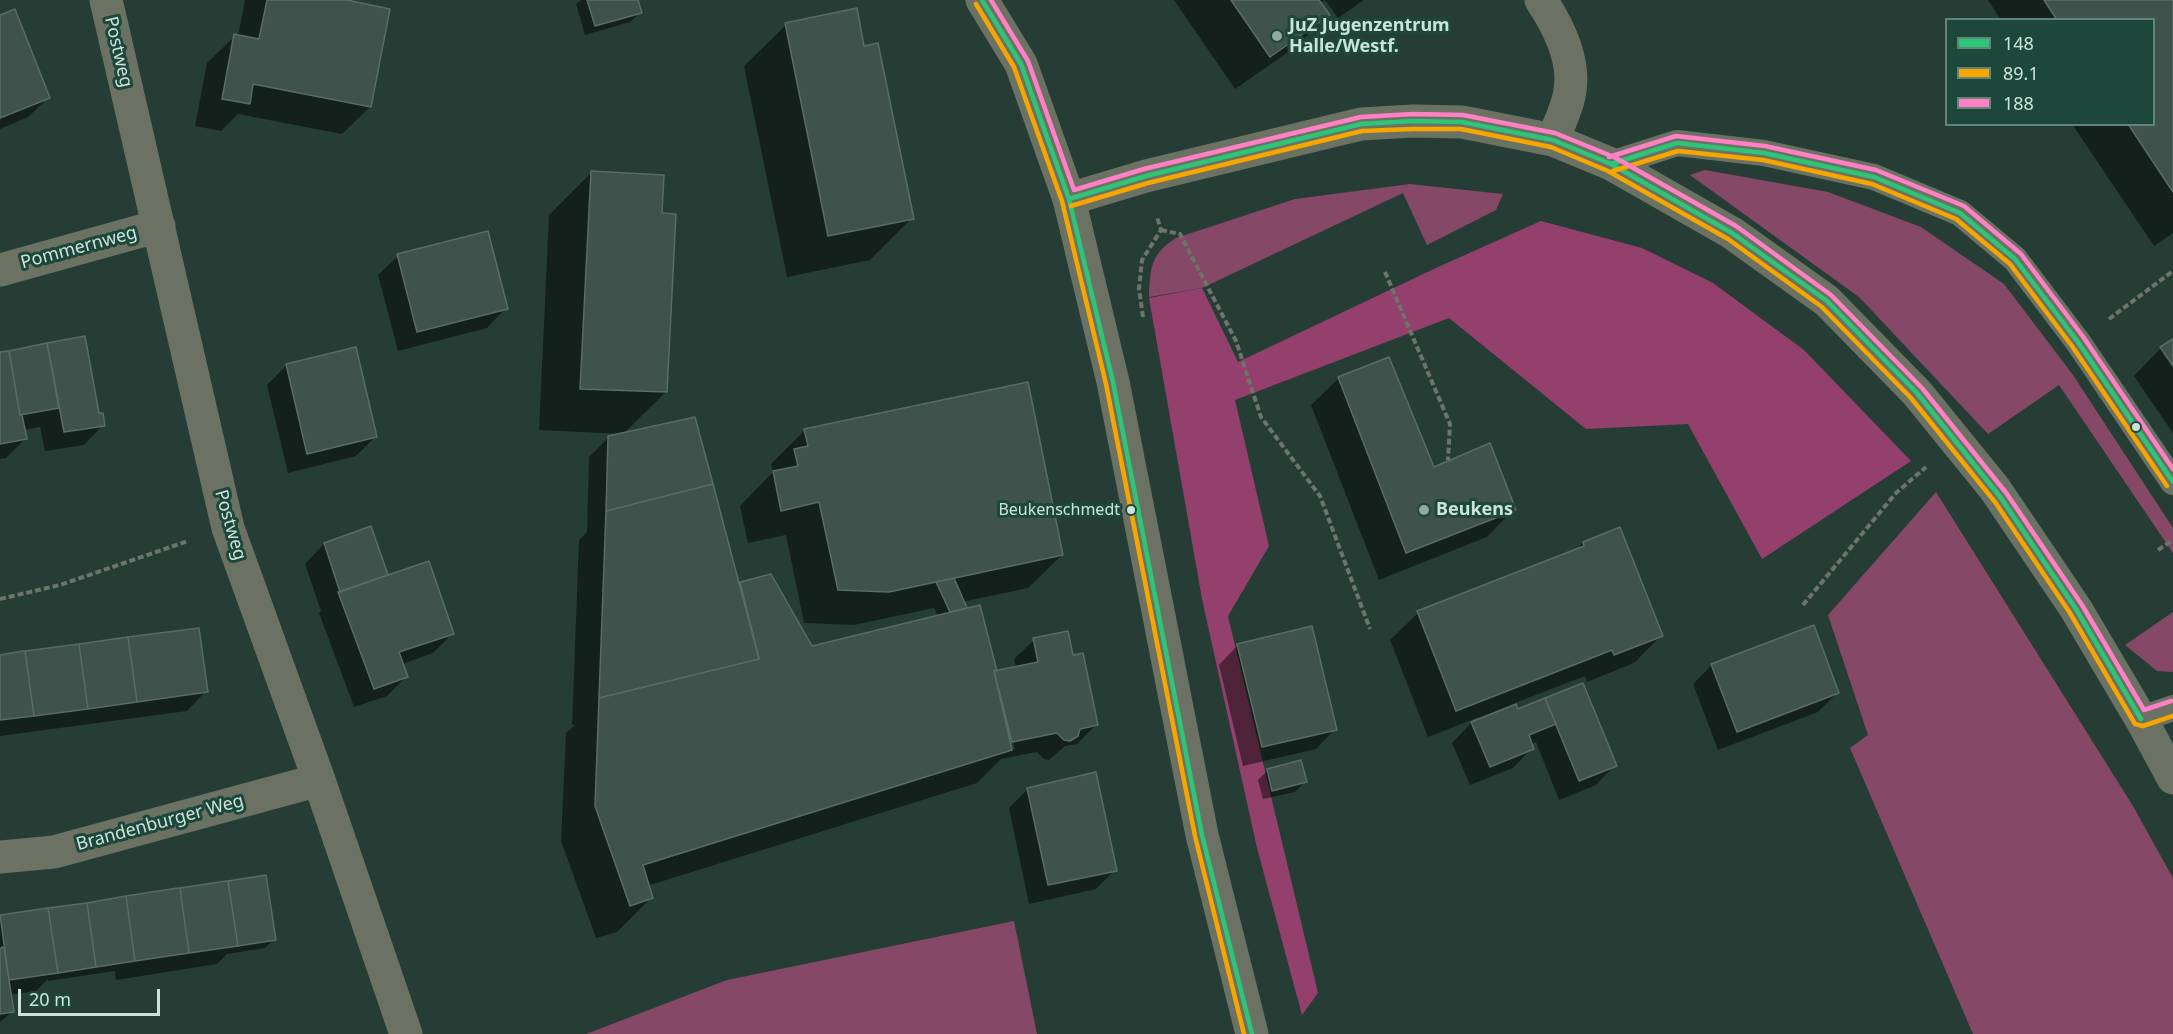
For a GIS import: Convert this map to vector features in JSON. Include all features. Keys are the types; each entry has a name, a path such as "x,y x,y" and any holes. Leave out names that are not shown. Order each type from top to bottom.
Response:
{"street":[{"name":"Postweg","path":"106,0 228,528 319,780 406,1034"},
{"path":"982,0 1021,64 1069,199 1113,382 1202,835 1252,1034"},
{"path":"1541,0 1557,24 1570,62 1570,96 1553,141"},
{"path":"1069,199 1146,176 1361,124 1413,121 1462,122 1553,141 1611,165 1732,233 1827,301 1917,393 1995,489 2070,600 2141,719 2173,778"},
{"name":"Pommernweg","path":"0,270 159,226"},
{"name":"Brandenburger Weg","path":"0,857 54,852 319,780"}],"lane":[{"path":"1611,165 1677,143 1764,153 1874,177 1960,213 2015,259 2078,342 2173,482"},
{"path":"2141,719 2173,708"}],"path":[{"path":"1144,320 1139,288 1142,260 1161,230 1146,176"},
{"path":"1161,230 1180,234 1236,341 1261,417 1320,496 1370,629"},
{"path":"2078,342 2173,271"},
{"path":"1385,272 1450,424 1448,460"},
{"path":"1803,605 1896,493 1956,441"},
{"path":"0,599 60,585 228,528"},
{"path":"2158,550 2173,540"}],"shaded area":[{"path":"1705,170 1828,192 1921,227 2004,284 2073,375 2173,528 2173,553 2059,385 1988,434 1859,297 1690,175"},
{"path":"1410,184 1503,194 1496,210 1427,245 1403,193 1202,288 1149,297 1153,263 1161,250 1176,238 1295,199"},
{"path":"1541,221 1642,248 1713,283 1804,350 1911,461 1762,559 1688,424 1586,429 1449,318 1235,400 1269,546 1228,616 1318,993 1302,1015 1257,848 1202,599 1149,298 1202,288 1238,362"},
{"path":"1936,492 2133,806 2173,878 2173,1034 1973,1034 1850,748 1868,735 1828,615"},
{"path":"2173,612 2173,672 2157,671 2125,645"},
{"path":"1014,921 1037,1034 586,1034 727,980"}],"building":[{"path":"267,0 347,0 390,9 371,107 253,84 250,104 222,99 234,34 259,39"},
{"path":"587,0 638,0 642,13 595,26"},
{"name":"JuZ Jugenzentrum Halle/Westf.","path":"1231,0 1319,0 1330,15 1270,57"},
{"path":"2044,0 2173,0 2173,192 2129,126 2155,126 2155,18 2056,18"},
{"path":"857,8 864,46 878,43 914,219 828,236 785,23"},
{"path":"15,9 50,98 0,118 0,15"},
{"path":"591,171 664,175 662,213 676,214 667,392 580,389"},
{"path":"488,231 508,309 417,332 397,254"},
{"path":"85,336 99,413 103,413 105,426 64,432 47,343"},
{"path":"2173,339 2173,366 2160,347"},
{"path":"47,343 59,408 20,415 9,351"},
{"path":"356,347 377,437 307,454 286,364"},
{"path":"9,351 20,415 22,415 27,439 0,444 0,352"},
{"path":"1389,357 1434,467 1490,443 1516,510 1406,553 1338,377"},
{"path":"1028,382 1063,555 889,592 838,590 819,502 781,511 773,471 798,466 794,449 808,446 804,429"},
{"path":"695,417 713,484 606,511 608,436"},
{"path":"713,484 759,659 599,698 606,511"},
{"path":"371,526 388,575 340,592 324,543"},
{"path":"1620,527 1663,636 1614,655 1612,650 1456,711 1417,611 1584,546 1583,542"},
{"path":"429,561 454,634 399,652 408,677 374,689 338,592"},
{"path":"771,574 812,646 980,605 997,671 994,671 1012,750 643,865 653,898 630,906 595,806 599,698 759,659 740,582"},
{"path":"954,578 967,608 950,612 936,582"},
{"path":"1814,625 1839,693 1737,732 1711,664"},
{"path":"1312,626 1337,730 1262,747 1237,644"},
{"path":"199,628 208,692 137,702 128,637"},
{"path":"1068,631 1073,655 1083,653 1098,725 1080,729 1078,736 1070,741 1064,740 1057,733 1012,742 994,671 1038,662 1033,638"},
{"path":"128,637 137,702 88,709 79,644"},
{"path":"79,644 88,709 34,716 25,651"},
{"path":"25,651 34,716 0,720 0,655"},
{"path":"1583,683 1617,766 1579,781 1545,698"},
{"path":"1545,698 1556,724 1529,735 1534,749 1490,767 1471,722 1516,704 1518,709"},
{"path":"1301,760 1307,782 1272,791 1267,769"},
{"path":"1096,772 1117,871 1048,885 1027,788"},
{"path":"266,875 276,940 238,946 228,881"},
{"path":"228,881 238,946 189,953 180,888"},
{"path":"180,888 189,953 135,961 126,896"},
{"path":"126,896 135,961 96,967 87,903"},
{"path":"87,903 96,967 58,973 48,908"},
{"path":"48,908 58,973 9,980 0,915"},
{"path":"2,947 14,1012 0,1014 0,949"}],"transit line":[{"name":"148","path":"982,0 1021,64 1069,199 1113,382 1202,835 1252,1034"},
{"name":"188","path":"991,0 1028,61 1074,190 1144,169 1361,117 1413,114 1463,115 1555,133 1614,157 1736,226 1831,295 1922,388 2007,494 2082,605 2144,710 2171,701"},
{"name":"89.1","path":"976,4 1014,67 1062,201 1106,384 1195,836 1244,1034"},
{"name":"148","path":"1069,199 1146,176 1361,124 1413,121 1462,122 1553,140 1611,164 1732,233 1827,301 1917,393 2001,498 2076,609 2141,719"},
{"name":"89.1","path":"1071,206 1148,183 1362,131 1461,129 1551,147 1608,171 1728,239 1822,307 1911,398 1995,502 2070,613 2135,724 2143,726 2173,716"},
{"name":"188","path":"1609,157 1676,136 1765,146 1876,170 1964,206 2021,254 2084,338 2173,469"},
{"name":"148","path":"1611,164 1677,143 1764,153 1874,177 1960,213 2015,259 2078,342 2173,482"},
{"name":"89.1","path":"1613,171 1678,151 1763,160 1872,184 1956,219 2010,264 2072,346 2167,486"}],"place":[{"name":"JuZ Jugenzentrum Halle/Westf.","path":"1277,36"},
{"name":"Beukenschmedt","path":"1131,510"},
{"name":"Beukens","path":"1424,510"}]}
